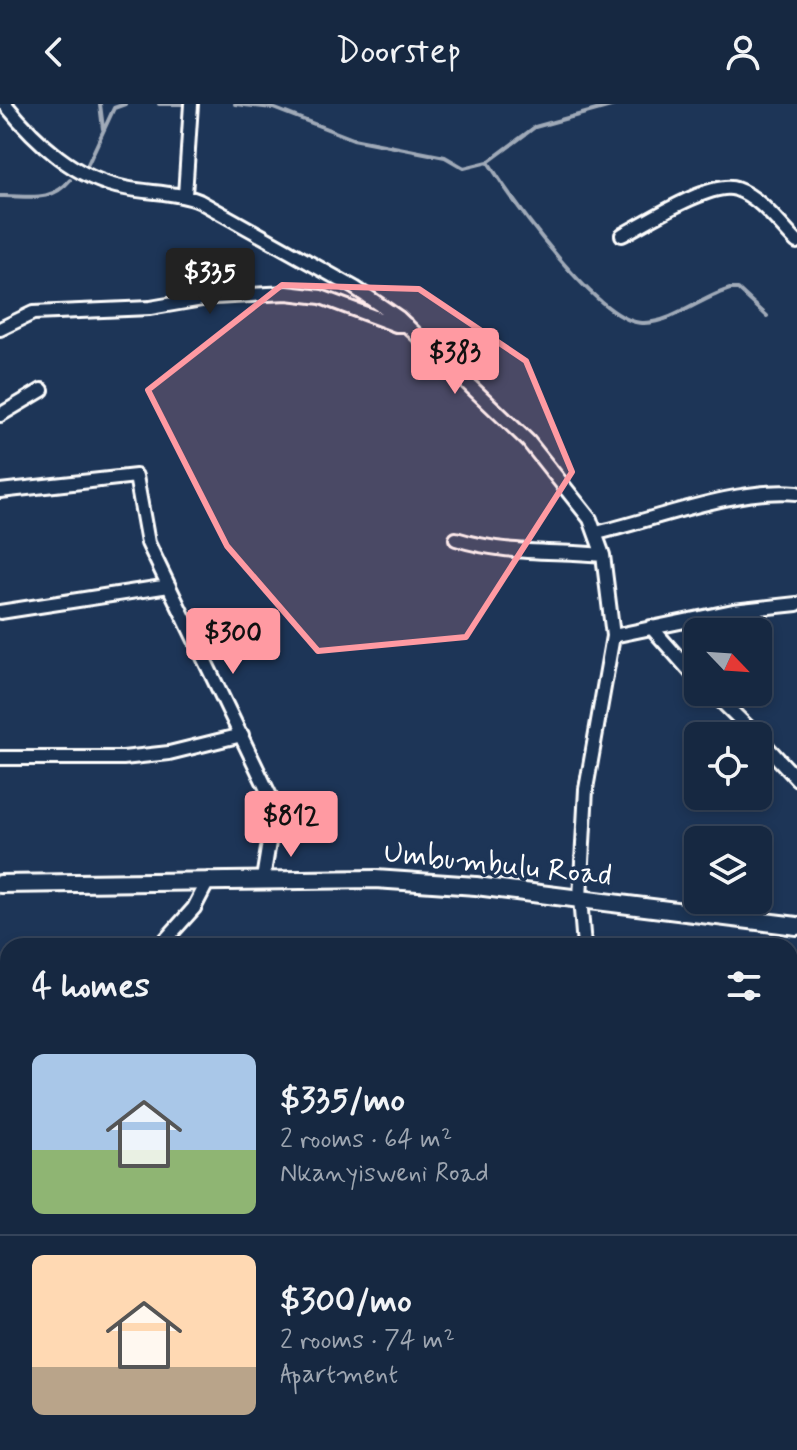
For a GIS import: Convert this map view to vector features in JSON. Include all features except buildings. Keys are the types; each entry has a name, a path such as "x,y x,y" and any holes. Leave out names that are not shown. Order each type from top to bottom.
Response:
{"main road":[{"name":"Umbumbulu Road","path":"0,884 375,879 580,898 797,926"}],"street":[{"path":"5,104 58,157 97,180 149,193 185,195 355,288 407,325 528,441 559,476 597,533 603,555 613,636 590,755 580,898 583,938"},
{"path":"185,195 191,104"},
{"path":"622,235 725,186 740,190 760,204 797,242"},
{"path":"0,329 33,313 150,308 214,297 287,293 321,297 396,325 407,325"},
{"path":"0,415 42,390"},
{"path":"0,491 136,476 143,529 272,800 273,818 263,879"},
{"path":"597,533 729,499 781,491 797,493"},
{"path":"456,539 521,554 560,550 603,555"},
{"path":"0,612 169,586"},
{"path":"613,636 733,611 797,604"},
{"path":"651,627 684,664"},
{"path":"727,706 743,722"},
{"path":"0,758 123,758 169,753 242,735"},
{"path":"772,751 797,779"},
{"path":"167,938 194,908 209,879"}],"highlighted area":[{"path":"282,285 419,289 526,361 572,472 466,637 318,651 227,546 148,390"}],"waterway":[{"path":"100,104 103,129"},
{"path":"88,164 114,108 125,104"},
{"path":"159,104 183,104"},
{"path":"235,104 273,108 353,139 445,157 464,168 488,162 558,257 604,304 625,318 644,323 655,322 730,289 738,289 767,316"},
{"path":"488,162 535,127 618,104"},
{"path":"0,196 46,195 62,188 70,180"}]}
